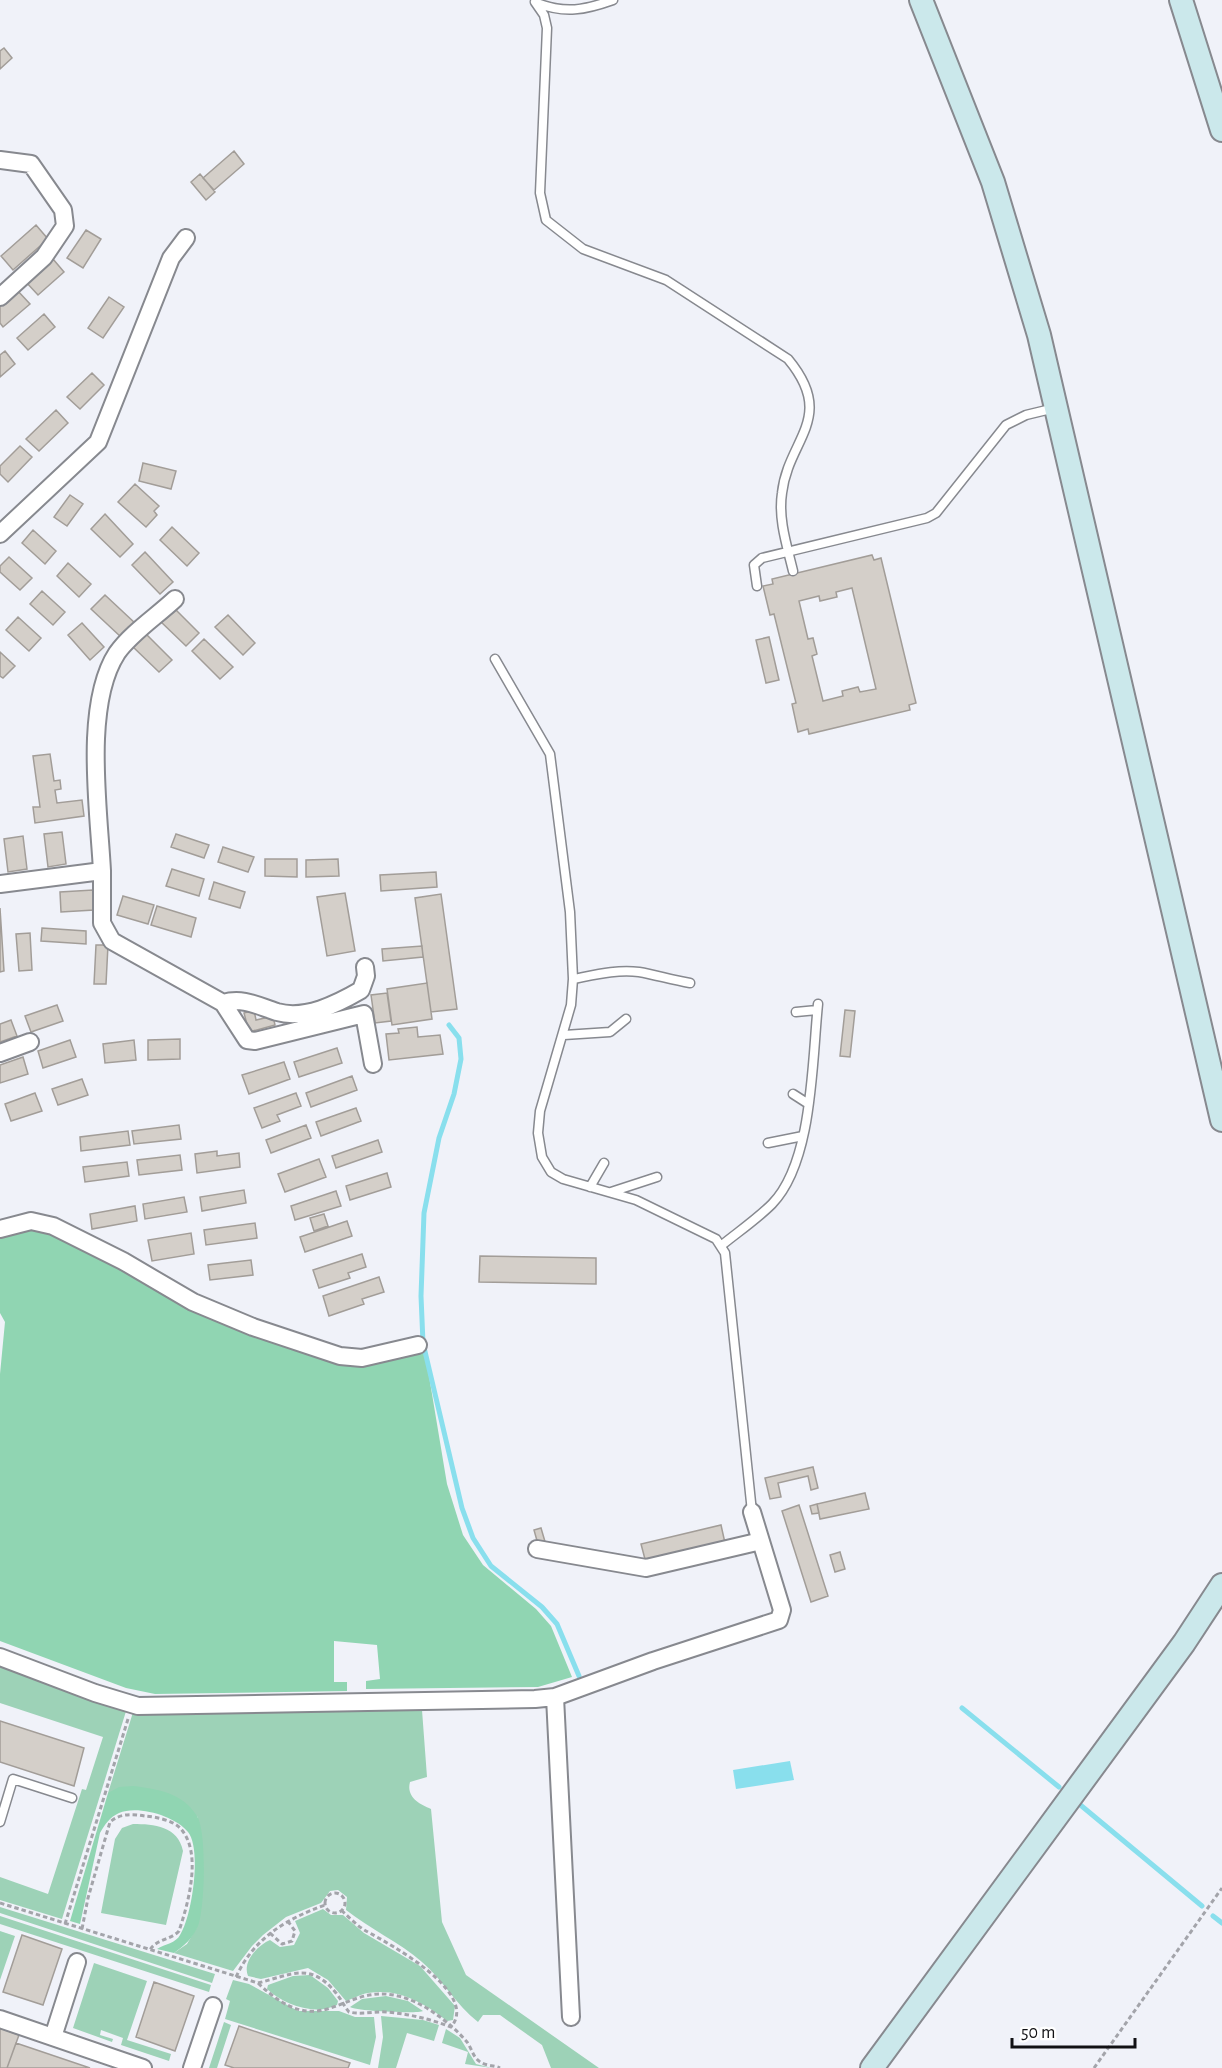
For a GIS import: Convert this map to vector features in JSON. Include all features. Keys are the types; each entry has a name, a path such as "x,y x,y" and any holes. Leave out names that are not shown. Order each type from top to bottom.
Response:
{"street":[{"path":"921,0 993,182 1039,335 1222,1120"},
{"path":"1181,0 1222,130"},
{"path":"0,160 31,164 63,210 65,226 44,257 0,297"},
{"path":"0,534 98,442 171,258 186,238"},
{"path":"175,599 119,651 109,668 97,725 102,922 112,941 223,1003 242,1036 247,1040 255,1041 364,1014 374,1064"},
{"path":"0,884 102,871"},
{"path":"223,1003 243,1000 279,1012 301,1014 338,1002 361,990 366,976 365,966"},
{"path":"0,1053 30,1042"},
{"path":"0,1229 31,1221 53,1226 123,1261 193,1302 253,1327 340,1356 362,1358 418,1345"},
{"path":"0,1657 94,1693 132,1704 156,1706 383,1703 555,1697 653,1661 779,1620 782,1610 752,1512"},
{"path":"537,1549 646,1568 761,1540"},
{"path":"872,2068 1184,1643 1222,1585"},
{"path":"555,1697 571,2017"},
{"path":"53,2037 77,1962"},
{"path":"192,2068 213,2006"},
{"path":"0,2019 143,2068"}],"lane":[{"path":"533,1 556,10 588,8 613,0"},
{"path":"533,1 544,15 547,28 540,193 546,220 583,249 666,280 788,359 800,373 806,390 809,425 787,473 782,493 782,517 793,571"},
{"path":"757,586 754,565 757,560 927,518 936,513 1006,425 1026,415 1056,408"},
{"path":"495,659 550,754 569,902 573,979 564,1035 540,1111 538,1133 542,1157 551,1172 563,1179 636,1200 716,1239 722,1245 728,1275 752,1512"},
{"path":"573,979 616,972 639,972 662,979 690,983"},
{"path":"722,1245 773,1203 789,1179 802,1146 818,1007 796,1012"},
{"path":"564,1035 610,1032 626,1019"},
{"path":"793,1094 807,1103"},
{"path":"768,1143 803,1136"},
{"path":"590,1186 604,1163"},
{"path":"610,1192 657,1177"},
{"path":"0,1822 14,1779 72,1798"}],"path":[{"path":"64,1923 132,1704"},
{"path":"82,1929 88,1898 110,1822 120,1816 129,1815 163,1820 175,1824 185,1835 191,1854 190,1874 179,1931 175,1936 153,1945 150,1950"},
{"path":"1094,2068 1222,1888"},
{"path":"325,1905 328,1896 338,1894 344,1901 341,1910"},
{"path":"0,1903 258,1983 305,1972 329,1984 349,2012 360,2015 385,2012 424,2018 451,2027"},
{"path":"325,1905 332,1912 341,1910"},
{"path":"236,1977 244,1959 270,1933 287,1920 325,1905"},
{"path":"341,1910 366,1931 377,1935 422,1964 457,2005 458,2014 451,2027"},
{"path":"270,1933 282,1944 292,1941 295,1931 287,1920"},
{"path":"258,1983 269,1994 295,2009 311,2012 330,2010 371,1995 396,1995 422,2006 451,2027 468,2043 480,2062 500,2068"}],"green space":[{"path":"9,1231 49,1231 125,1267 364,1362 425,1352 447,1484 463,1535 483,1565 536,1609 551,1626 572,1677 538,1687 366,1689 366,1681 380,1679 377,1645 334,1641 334,1682 347,1682 347,1691 155,1694 126,1688 0,1641 0,1374 5,1322 0,1313 0,1235"},
{"path":"0,1661 127,1708 62,1919 0,1900 0,1877 48,1894 82,1789 86,1790 103,1737 0,1703"},
{"path":"134,1709 149,1712 422,1710 427,1777 410,1782 409,1787 412,1796 418,1802 431,1809 442,1922 466,1975 599,2068 551,2068 542,2045 500,2015 483,2015 478,2022 422,1962 346,1910 347,1897 338,1890 330,1891 321,1903 286,1917 252,1946 233,1971 174,1953 187,1944 197,1927 198,1817 108,1793"},
{"path":"133,1786 161,1791 177,1797 191,1808 200,1825 204,1870 200,1917 194,1934 174,1953 157,1949 176,1940 184,1926 194,1883 194,1853 188,1832 174,1821 156,1813 127,1811 119,1813 106,1824 100,1833 80,1924 70,1921 108,1793 119,1787"},
{"path":"133,1824 157,1826 171,1831 183,1851 166,1925 101,1913 115,1839 122,1828"},
{"path":"0,1907 215,1974 212,1983 0,1913"},
{"path":"323,1909 331,1915 343,1915 364,1933 420,1966 455,2006 453,2020 447,2021 410,1998 390,1993 365,1994 346,2001 328,1980 308,1968 261,1979 248,1976 249,1960 261,1946 270,1940 280,1947 294,1945 300,1933 295,1921"},
{"path":"0,1916 211,1985 209,1992 0,1924"},
{"path":"0,1931 15,1936 0,1980"},
{"path":"94,1963 147,1981 127,2040 171,2054 169,2061 121,2045 123,2038 101,2030 100,2035 113,2039 112,2042 73,2028"},
{"path":"310,1975 328,1988 338,2001 337,2005 319,2009 300,2007 282,2000 267,1989 268,1985 293,1976"},
{"path":"233,1980 249,1984 298,2011 339,2011 355,2017 374,2017 376,2037 370,2065 225,2019 230,2001 226,1999"},
{"path":"386,1996 408,2001 423,2011 387,2012 350,2007 362,1999"},
{"path":"381,2016 423,2020 439,2025 434,2041 407,2033 396,2068 378,2068 383,2037"},
{"path":"224,2022 231,2025 217,2068 209,2068"},
{"path":"446,2029 460,2038 476,2064 492,2068 465,2064 468,2052 442,2043"}],"water":[{"path":"790,1761 794,1780 736,1789 733,1770"}],"building":[{"path":"4,48 12,58 0,69 0,51"},
{"path":"234,151 244,164 214,190 203,178"},
{"path":"200,174 215,192 206,200 191,182"},
{"path":"36,225 48,239 13,270 1,256"},
{"path":"86,230 101,239 83,268 67,258"},
{"path":"53,259 64,272 38,295 26,282"},
{"path":"17,290 30,304 3,327 0,323 0,306"},
{"path":"109,297 124,307 103,338 88,328"},
{"path":"44,314 55,327 28,350 17,338"},
{"path":"5,351 15,364 0,377 0,355"},
{"path":"92,373 104,385 80,409 67,397"},
{"path":"56,410 68,423 39,451 26,439"},
{"path":"20,446 32,457 8,482 0,474 0,466"},
{"path":"143,463 176,471 171,489 139,481"},
{"path":"135,484 159,506 154,511 157,515 146,527 118,502"},
{"path":"70,495 83,504 67,526 54,517"},
{"path":"105,514 133,544 120,557 91,529"},
{"path":"172,527 199,553 187,566 160,540"},
{"path":"33,530 56,551 45,564 22,543"},
{"path":"145,552 173,582 160,594 132,565"},
{"path":"872,555 874,560 881,558 916,703 909,705 910,710 809,734 808,729 798,732 792,704 796,703 774,614 770,615 763,586 773,584 772,579","holes":["852,588 876,689 860,692 858,687 842,691 843,696 823,701 812,656 817,654 813,638 808,639 799,601 819,596 820,601 837,597 836,592"]},
{"path":"9,557 32,578 20,590 0,572 0,566"},
{"path":"68,563 91,584 79,597 57,576"},
{"path":"42,591 65,612 53,625 30,604"},
{"path":"105,595 136,624 122,638 91,609"},
{"path":"172,606 199,633 186,646 159,620"},
{"path":"228,615 255,643 243,655 215,627"},
{"path":"18,617 41,638 29,651 6,630"},
{"path":"82,623 104,647 90,660 68,635"},
{"path":"144,632 172,660 159,672 131,645"},
{"path":"769,637 779,680 766,683 756,640"},
{"path":"204,639 233,667 220,679 192,651"},
{"path":"0,652 15,666 3,678 0,676"},
{"path":"50,754 54,781 60,780 61,789 55,790 57,803 82,800 84,816 35,823 33,807 40,807 33,756"},
{"path":"62,832 66,864 48,867 44,834"},
{"path":"176,834 209,845 204,858 171,847"},
{"path":"23,836 27,869 8,872 4,839"},
{"path":"223,847 254,857 248,872 218,862"},
{"path":"265,859 297,859 297,877 265,876"},
{"path":"338,859 339,876 306,877 306,860"},
{"path":"172,869 204,879 199,896 166,886"},
{"path":"436,872 437,887 381,891 380,875"},
{"path":"214,882 245,892 240,908 209,899"},
{"path":"93,890 94,910 61,912 60,892"},
{"path":"345,893 355,951 327,956 317,897"},
{"path":"441,894 457,1009 431,1012 415,898"},
{"path":"123,896 154,905 148,924 117,915"},
{"path":"157,906 196,918 191,937 151,925"},
{"path":"0,908 4,971 0,972"},
{"path":"42,928 86,931 86,944 41,941"},
{"path":"30,933 32,970 19,971 16,934"},
{"path":"96,945 108,945 106,984 94,984"},
{"path":"422,946 423,957 383,961 382,949"},
{"path":"427,983 432,1019 392,1025 387,989"},
{"path":"387,993 391,1021 375,1023 371,995"},
{"path":"57,1005 63,1021 31,1032 25,1016"},
{"path":"254,1010 256,1020 273,1016 275,1025 249,1032 244,1013"},
{"path":"845,1010 855,1011 850,1057 840,1056"},
{"path":"11,1020 17,1036 0,1042 0,1024"},
{"path":"417,1027 418,1037 440,1035 443,1054 389,1060 386,1034 399,1033 398,1029"},
{"path":"180,1039 180,1059 148,1060 148,1040"},
{"path":"70,1040 76,1057 43,1068 38,1051"},
{"path":"134,1040 136,1060 105,1063 103,1044"},
{"path":"337,1048 342,1063 299,1077 294,1062"},
{"path":"23,1057 28,1074 0,1083 0,1065"},
{"path":"284,1062 290,1079 249,1094 242,1075"},
{"path":"352,1076 357,1090 311,1107 306,1093"},
{"path":"82,1079 88,1095 58,1105 52,1089"},
{"path":"35,1093 42,1111 11,1121 5,1104"},
{"path":"296,1093 301,1106 277,1115 280,1121 262,1128 254,1108"},
{"path":"356,1108 361,1121 321,1136 316,1122"},
{"path":"179,1125 181,1139 134,1144 132,1131"},
{"path":"306,1125 311,1138 271,1153 266,1140"},
{"path":"128,1131 130,1145 81,1151 80,1137"},
{"path":"378,1140 382,1152 336,1168 332,1156"},
{"path":"217,1151 217,1156 239,1153 240,1167 197,1173 195,1154"},
{"path":"180,1155 182,1170 139,1175 137,1160"},
{"path":"319,1159 326,1177 285,1192 278,1174"},
{"path":"127,1162 129,1176 85,1182 83,1167"},
{"path":"387,1173 391,1187 350,1200 346,1186"},
{"path":"244,1190 246,1203 202,1211 200,1197"},
{"path":"336,1191 341,1206 295,1220 291,1206"},
{"path":"184,1197 187,1212 145,1219 143,1204"},
{"path":"135,1206 137,1221 92,1229 90,1214"},
{"path":"324,1214 328,1226 314,1231 310,1218"},
{"path":"347,1221 352,1236 305,1252 300,1237"},
{"path":"255,1223 257,1238 206,1245 204,1230"},
{"path":"191,1233 194,1254 152,1261 148,1240"},
{"path":"362,1254 366,1267 348,1273 350,1278 319,1288 313,1270"},
{"path":"480,1256 596,1258 596,1284 479,1282"},
{"path":"251,1260 253,1275 210,1280 208,1265"},
{"path":"379,1277 384,1292 362,1299 364,1304 329,1316 323,1296"},
{"path":"813,1467 818,1488 811,1490 808,1476 778,1483 781,1497 770,1499 765,1478"},
{"path":"865,1493 869,1509 820,1519 817,1504"},
{"path":"817,1504 819,1513 812,1514 810,1506"},
{"path":"799,1505 828,1596 811,1602 782,1511"},
{"path":"721,1525 725,1543 646,1563 641,1544"},
{"path":"541,1528 546,1545 539,1548 534,1530"},
{"path":"840,1552 845,1569 835,1572 830,1555"},
{"path":"0,1721 84,1748 74,1786 0,1762"},
{"path":"22,1935 62,1949 43,2005 3,1992"},
{"path":"154,1982 194,1996 175,2051 136,2037"},
{"path":"239,2026 350,2063 348,2068 234,2068 225,2065"},
{"path":"0,2028 19,2035 7,2068 0,2068"},
{"path":"16,2043 90,2068 7,2068"}],"waterway":[{"path":"449,1025 459,1038 461,1059 454,1094 439,1138 424,1213 421,1296 423,1343 462,1508 473,1538 491,1566 542,1607 557,1624 579,1676"},
{"path":"962,1708 1059,1787"},
{"path":"1078,1803 1202,1906"},
{"path":"1213,1916 1222,1923"}]}
